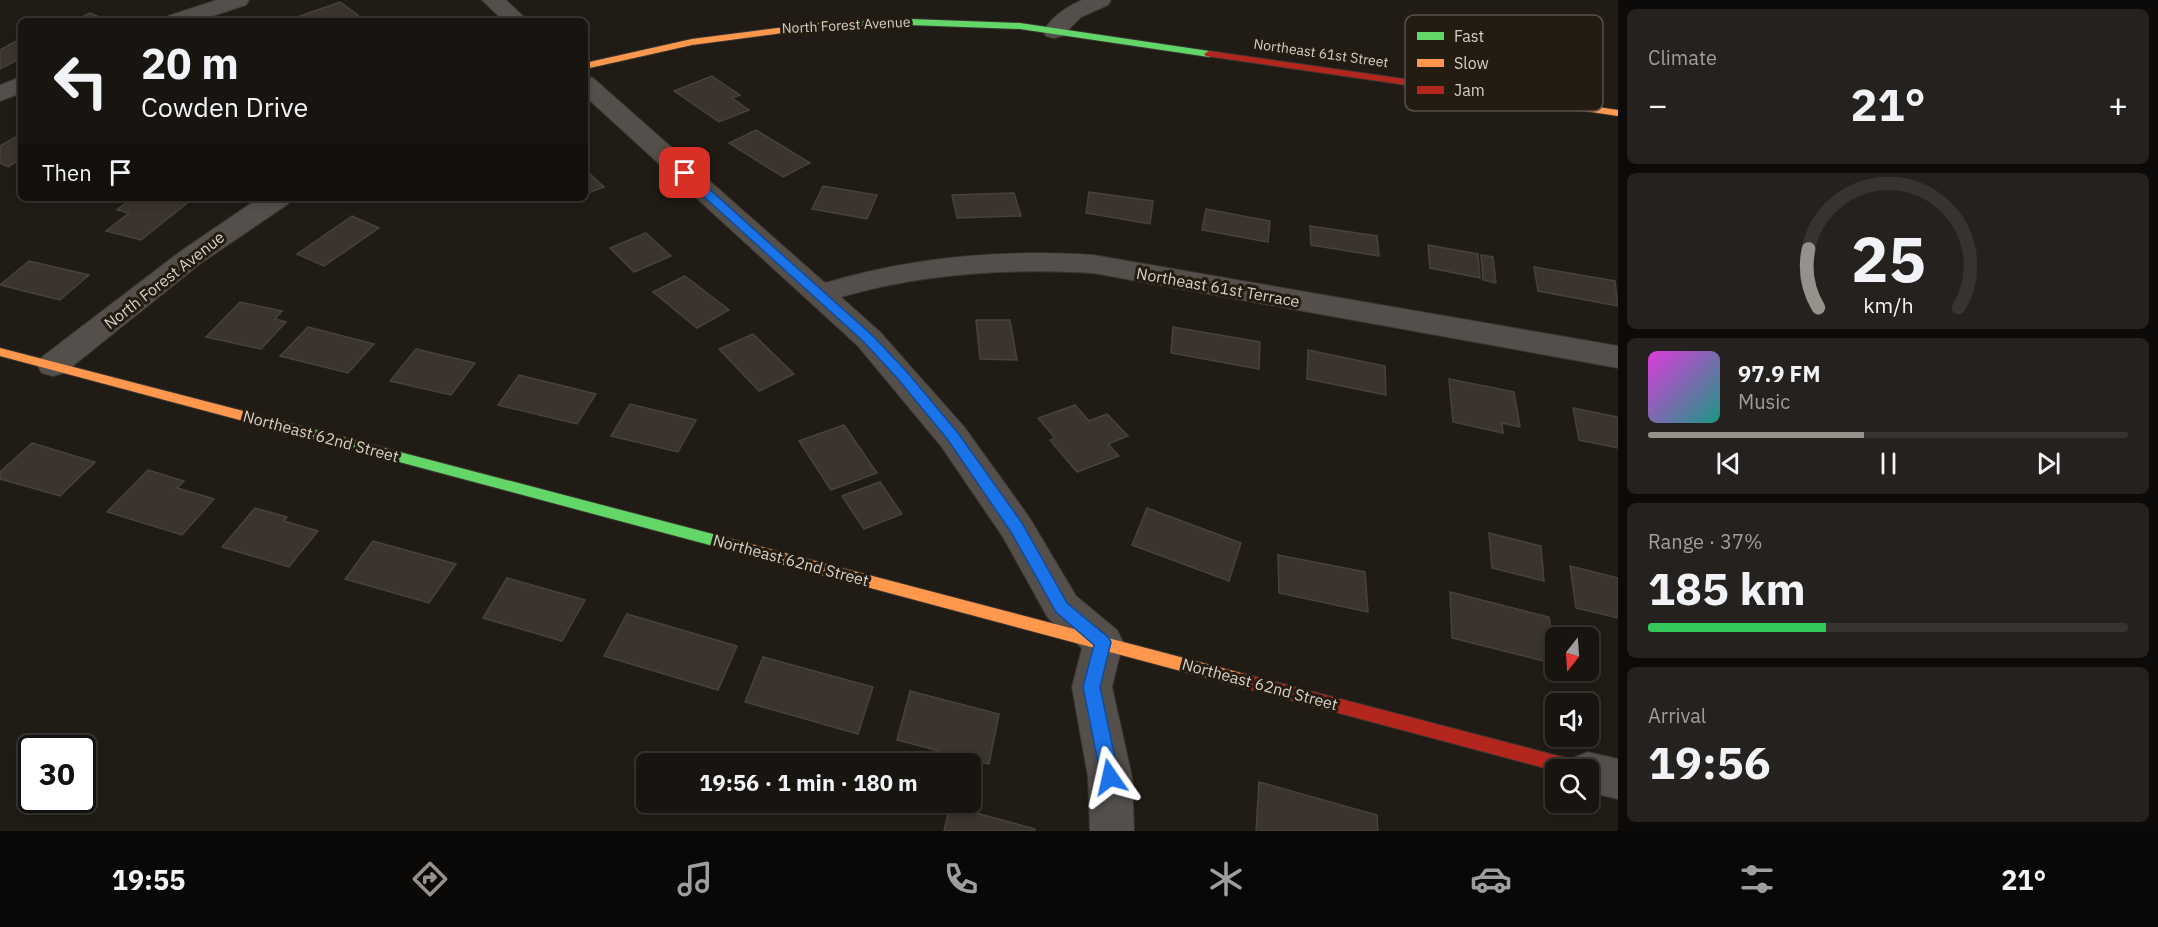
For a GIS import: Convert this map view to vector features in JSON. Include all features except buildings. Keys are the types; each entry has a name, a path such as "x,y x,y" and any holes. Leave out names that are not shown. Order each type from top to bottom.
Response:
{"street":[{"path":"185,18 238,0"},
{"path":"493,0 514,18"},
{"path":"1054,31 1073,12 1100,0"},
{"name":"North Forest Avenue","path":"588,65 689,42 815,25 917,21 979,23 1054,31"},
{"name":"Northeast 61st Street","path":"1054,31 1405,82"},
{"path":"0,94 18,85"},
{"path":"588,86 869,339 953,437 1016,527 1062,608 1103,642 1092,687 1110,777 1112,831"},
{"name":"Northeast 61st Street","path":"1603,111 1618,113"},
{"name":"North Forest Avenue","path":"53,365 129,308 188,258 274,201"},
{"name":"Northeast 61st Terrace","path":"819,294 899,272 962,262 1005,260 1071,262 1618,357"},
{"name":"Northeast 62nd Street","path":"0,352 1545,760"},
{"path":"1599,775 1618,779"}],"traffic: fast":[{"path":"817,26 910,22 1020,26 1209,54"},
{"path":"251,418 747,549"}],"traffic: slow":[{"path":"588,65 692,42 817,26"},
{"path":"1603,111 1618,113"},
{"path":"0,352 251,418"},
{"path":"747,549 1241,680"}],"traffic: jam":[{"path":"1209,54 1405,82"},
{"path":"1241,680 1545,760"}],"route":[{"path":"685,173 869,339 903,375 953,437 1016,527 1062,608 1103,642 1092,687 1110,777"}]}
